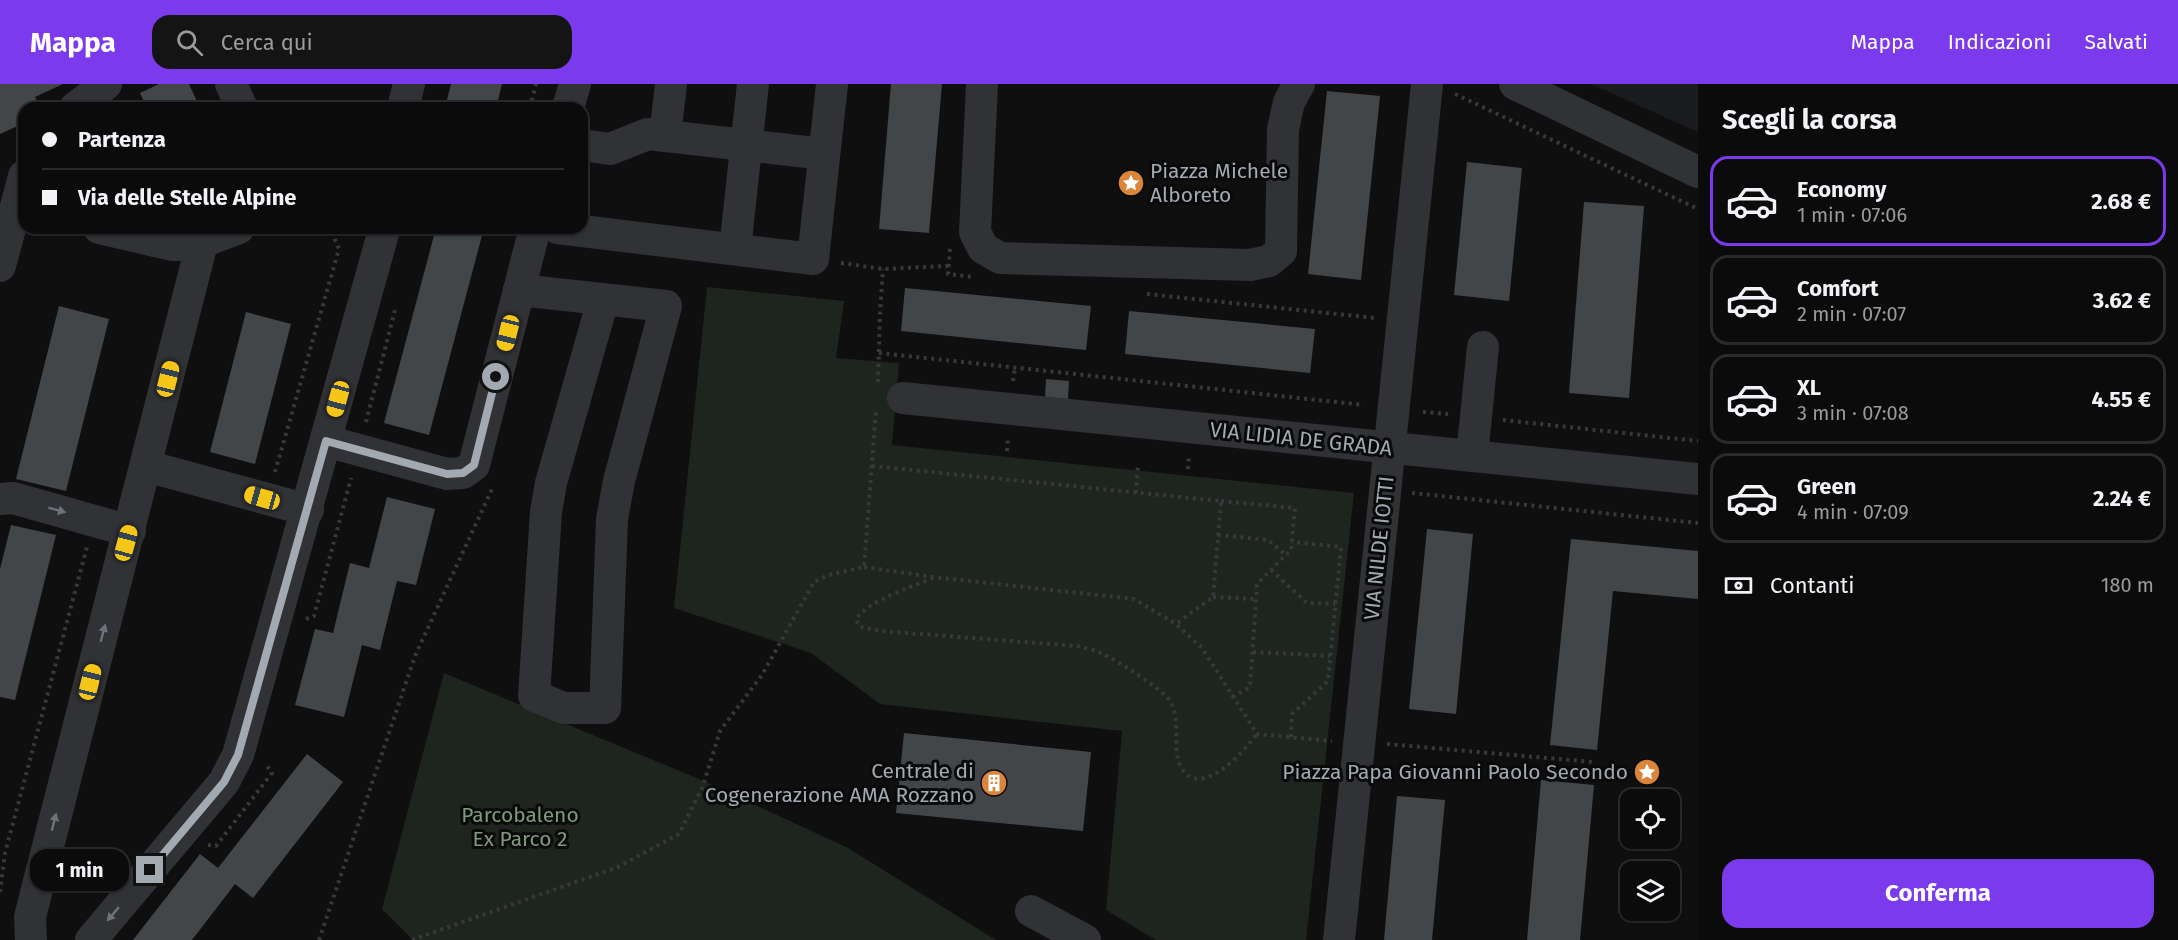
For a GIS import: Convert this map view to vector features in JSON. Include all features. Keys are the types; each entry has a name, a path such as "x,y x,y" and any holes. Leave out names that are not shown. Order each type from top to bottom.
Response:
{"street":[{"path":"83,102 106,84"},
{"path":"231,84 239,102"},
{"path":"404,102 409,84"},
{"path":"569,102 574,84"},
{"path":"665,136 671,84"},
{"path":"735,249 753,84"},
{"path":"588,232 813,259 832,84"},
{"path":"982,84 975,232 983,248 1000,258 1250,265 1269,261 1281,251 1283,129 1289,102 1299,84"},
{"path":"1515,84 1698,172"},
{"name":"VIA NILDE IOTTI","path":"1339,940 1389,448 1440,89"},
{"path":"588,147 610,149 648,134 824,154"},
{"path":"0,266 13,206"},
{"path":"125,234 172,245 194,245 224,234"},
{"path":"91,940 224,782 238,755 383,234"},
{"path":"326,441 447,474 463,473 474,465 533,234"},
{"path":"31,940 30,916 202,243"},
{"path":"519,290 666,306 619,481 612,519 605,708 564,708 534,696 546,512 551,483 603,300"},
{"path":"1472,456 1483,347"},
{"name":"VIA LIDIA DE GRADA","path":"886,397 1698,479"},
{"path":"146,466 308,510"},
{"path":"0,499 13,498 130,531"},
{"path":"1031,911 1085,940"}],"path":[{"path":"532,102 536,84"},
{"path":"1440,89 1698,209"},
{"path":"274,476 339,249 333,234"},
{"path":"813,259 884,269 948,266"},
{"path":"864,567 872,466 886,397 879,353 884,269"},
{"path":"879,353 1698,441"},
{"path":"1136,493 1138,464"},
{"path":"872,466 1294,508 1291,550 1257,584 1250,687 1232,697"},
{"path":"320,940 415,656 496,478"},
{"path":"1385,490 1698,523"},
{"path":"1213,597 1221,501"},
{"path":"0,892 4,853 93,520"},
{"path":"1218,536 1268,540 1286,555"},
{"path":"1291,737 1292,714 1328,681 1341,547 1292,542"},
{"path":"412,940 618,867 679,834 703,786 720,730 762,675 814,582 828,575 864,567 933,577 1134,598 1176,624 1202,648 1257,734"},
{"path":"1271,570 1306,603 1335,604"},
{"path":"933,577 870,606 860,613 856,620 860,627 880,631 1077,646 1103,654 1167,697 1176,714 1179,763 1194,779 1203,780 1219,771 1244,752 1257,734"},
{"path":"1176,624 1213,597 1256,599"},
{"path":"1253,652 1330,656"},
{"path":"1257,734 1593,762"}],"shaded area":[{"path":"1591,84 1698,84 1698,132"}],"green space":[{"path":"707,287 844,301 836,358 899,363 892,445 1354,493 1306,940 1156,940 1106,910 1122,731 880,704 811,653 674,608"},
{"name":"Parcobaleno Ex Parco 2","path":"444,673 706,782 848,848 996,940 413,940 382,909"}],"building":[{"path":"0,84 63,84 35,97 37,102 18,102 18,126 0,134"},
{"path":"159,84 189,84 197,102 144,102 140,93"},
{"path":"451,84 502,84 498,102 446,102"},
{"path":"891,84 942,84 929,233 879,229"},
{"path":"1327,91 1380,96 1361,280 1308,274"},
{"path":"1467,162 1522,168 1509,301 1454,295"},
{"path":"1584,202 1644,206 1629,398 1569,393"},
{"path":"434,234 482,234 429,435 384,423"},
{"path":"905,288 1091,306 1086,350 901,331"},
{"path":"59,306 109,319 66,491 16,479"},
{"path":"1129,311 1315,329 1310,373 1125,354"},
{"path":"246,312 291,324 255,464 210,452"},
{"path":"1046,379 1069,381 1068,399 1045,398"},
{"path":"387,497 435,509 416,585 397,581 380,650 362,645 344,717 295,705 315,629 333,633 350,563 369,568"},
{"path":"11,525 56,535 15,700 0,697 0,569"},
{"path":"1427,529 1473,534 1456,714 1409,709"},
{"path":"1571,539 1698,551 1698,599 1613,591 1597,750 1550,745"},
{"name":"Centrale di Cogenerazione AMA Rozzano","path":"904,733 1091,752 1083,831 896,813"},
{"path":"307,754 343,782 253,898 235,884 192,940 133,940 200,854 218,868"},
{"path":"1541,780 1594,785 1580,940 1527,940"},
{"path":"1397,796 1445,800 1432,940 1384,940"}],"place":[{"name":"Piazza Michele Alboreto","path":"1131,183"},
{"name":"Piazza Papa Giovanni Paolo Secondo","path":"1647,772"},
{"name":"Centrale di Cogenerazione AMA Rozzano","path":"994,783"}],"route":[{"path":"150,870 224,782 238,755 326,441 447,474 463,473 474,465 496,377"}]}
